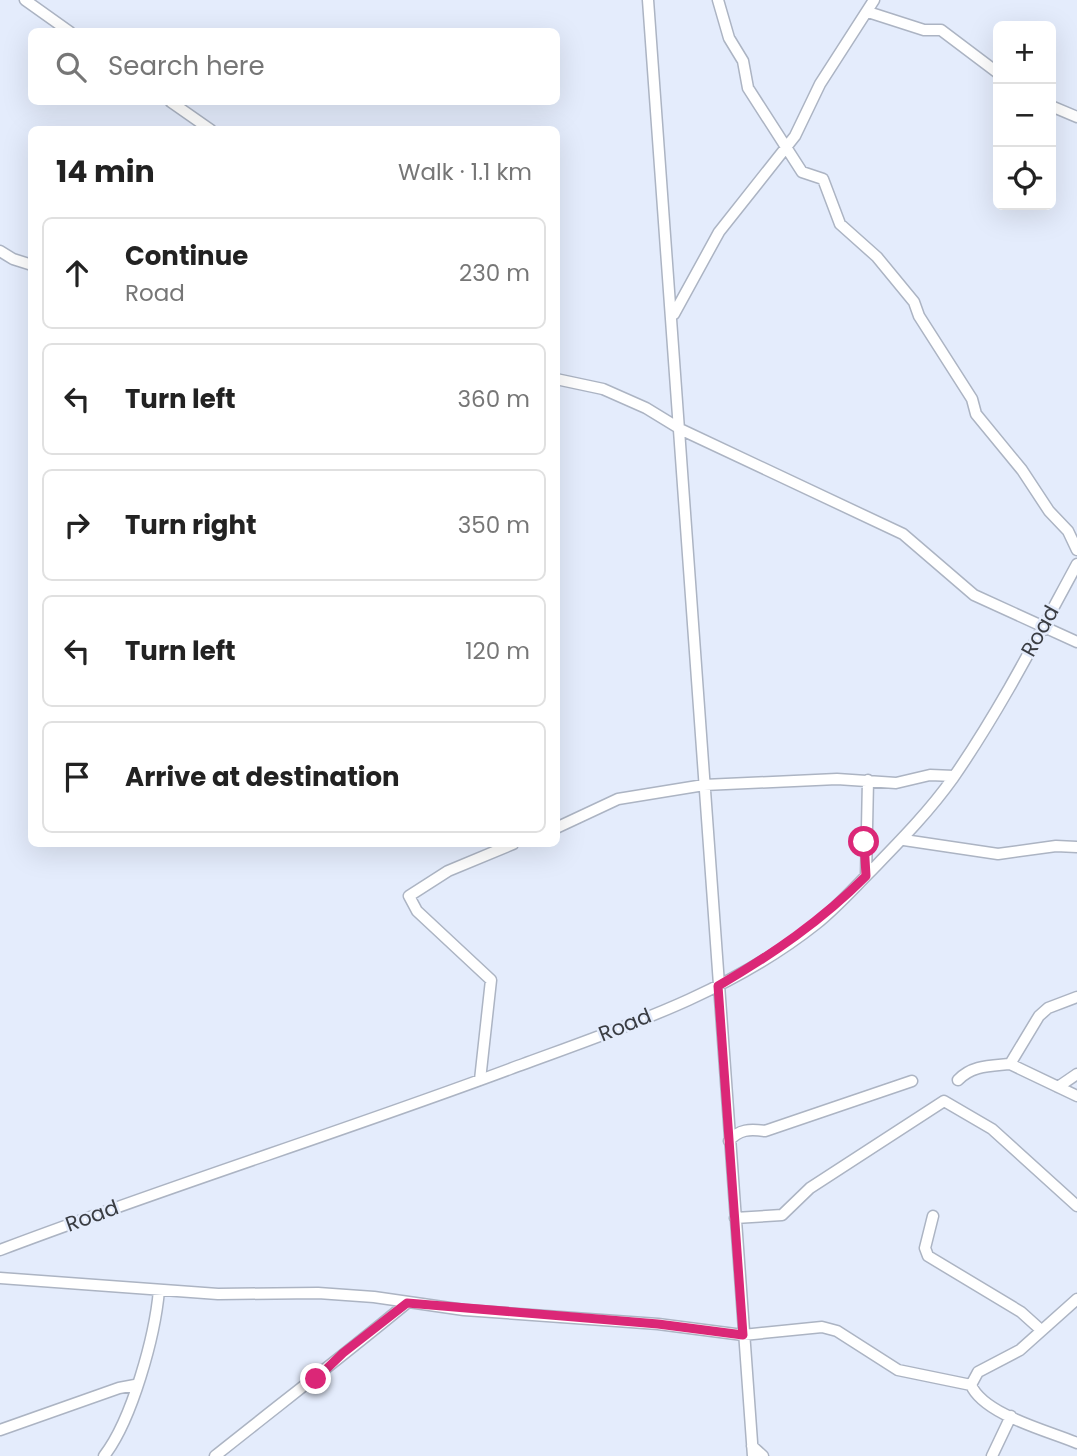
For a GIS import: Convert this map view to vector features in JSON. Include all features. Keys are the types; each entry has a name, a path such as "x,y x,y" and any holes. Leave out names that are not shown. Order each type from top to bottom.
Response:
{"street":[{"path":"25,0 64,28"},
{"path":"648,0 682,430 680,460 752,1451 763,1456"},
{"path":"718,0 729,38 743,61 748,88 784,148 803,172 823,179 840,224 877,257 914,302 919,316 972,399 976,414 1022,470 1049,511 1073,531 1077,550"},
{"path":"673,316 719,232 795,136 825,76 874,0"},
{"path":"868,12 924,30 942,30 993,69"},
{"path":"175,105 205,126"},
{"path":"1056,108 1077,117"},
{"path":"0,251 28,264"},
{"path":"560,380 603,389 646,408 682,430 903,534 974,596 1077,642"},
{"name":"Road","path":"0,1250 632,1024 718,986 817,923 904,840 954,776 1077,564"},
{"path":"560,826 618,799 704,785 868,780 896,783 930,775 954,776"},
{"path":"866,876 868,780"},
{"path":"904,840 998,854 1056,846 1077,847"},
{"path":"480,1080 491,980 424,918 409,896 447,871 506,847"},
{"path":"1010,1064 1039,1016 1048,1007 1077,997"},
{"path":"958,1080 966,1072 977,1068 1010,1064 1077,1096"},
{"path":"1058,1087 1077,1074"},
{"path":"729,1142 735,1134 749,1129 765,1131 912,1082"},
{"path":"735,1218 782,1215 810,1188 944,1101 992,1129 1077,1206"},
{"path":"933,1216 925,1248 928,1256 1021,1312 1041,1330"},
{"path":"0,1278 218,1294 318,1293 374,1297 407,1303 658,1324 743,1335 830,1328 898,1370 971,1385 986,1401 1011,1416 1077,1443"},
{"path":"104,1456 126,1418 155,1325 159,1290"},
{"path":"971,1385 978,1372 1013,1354 1077,1300"},
{"path":"215,1456 316,1379 343,1353 407,1303"},
{"path":"0,1430 119,1388 135,1385"},
{"path":"992,1456 1011,1416"}],"route":[{"path":"316,1379 343,1353 407,1303 464,1310 658,1324 743,1335 718,986 760,962 817,923 847,895 866,876 864,842"}]}
